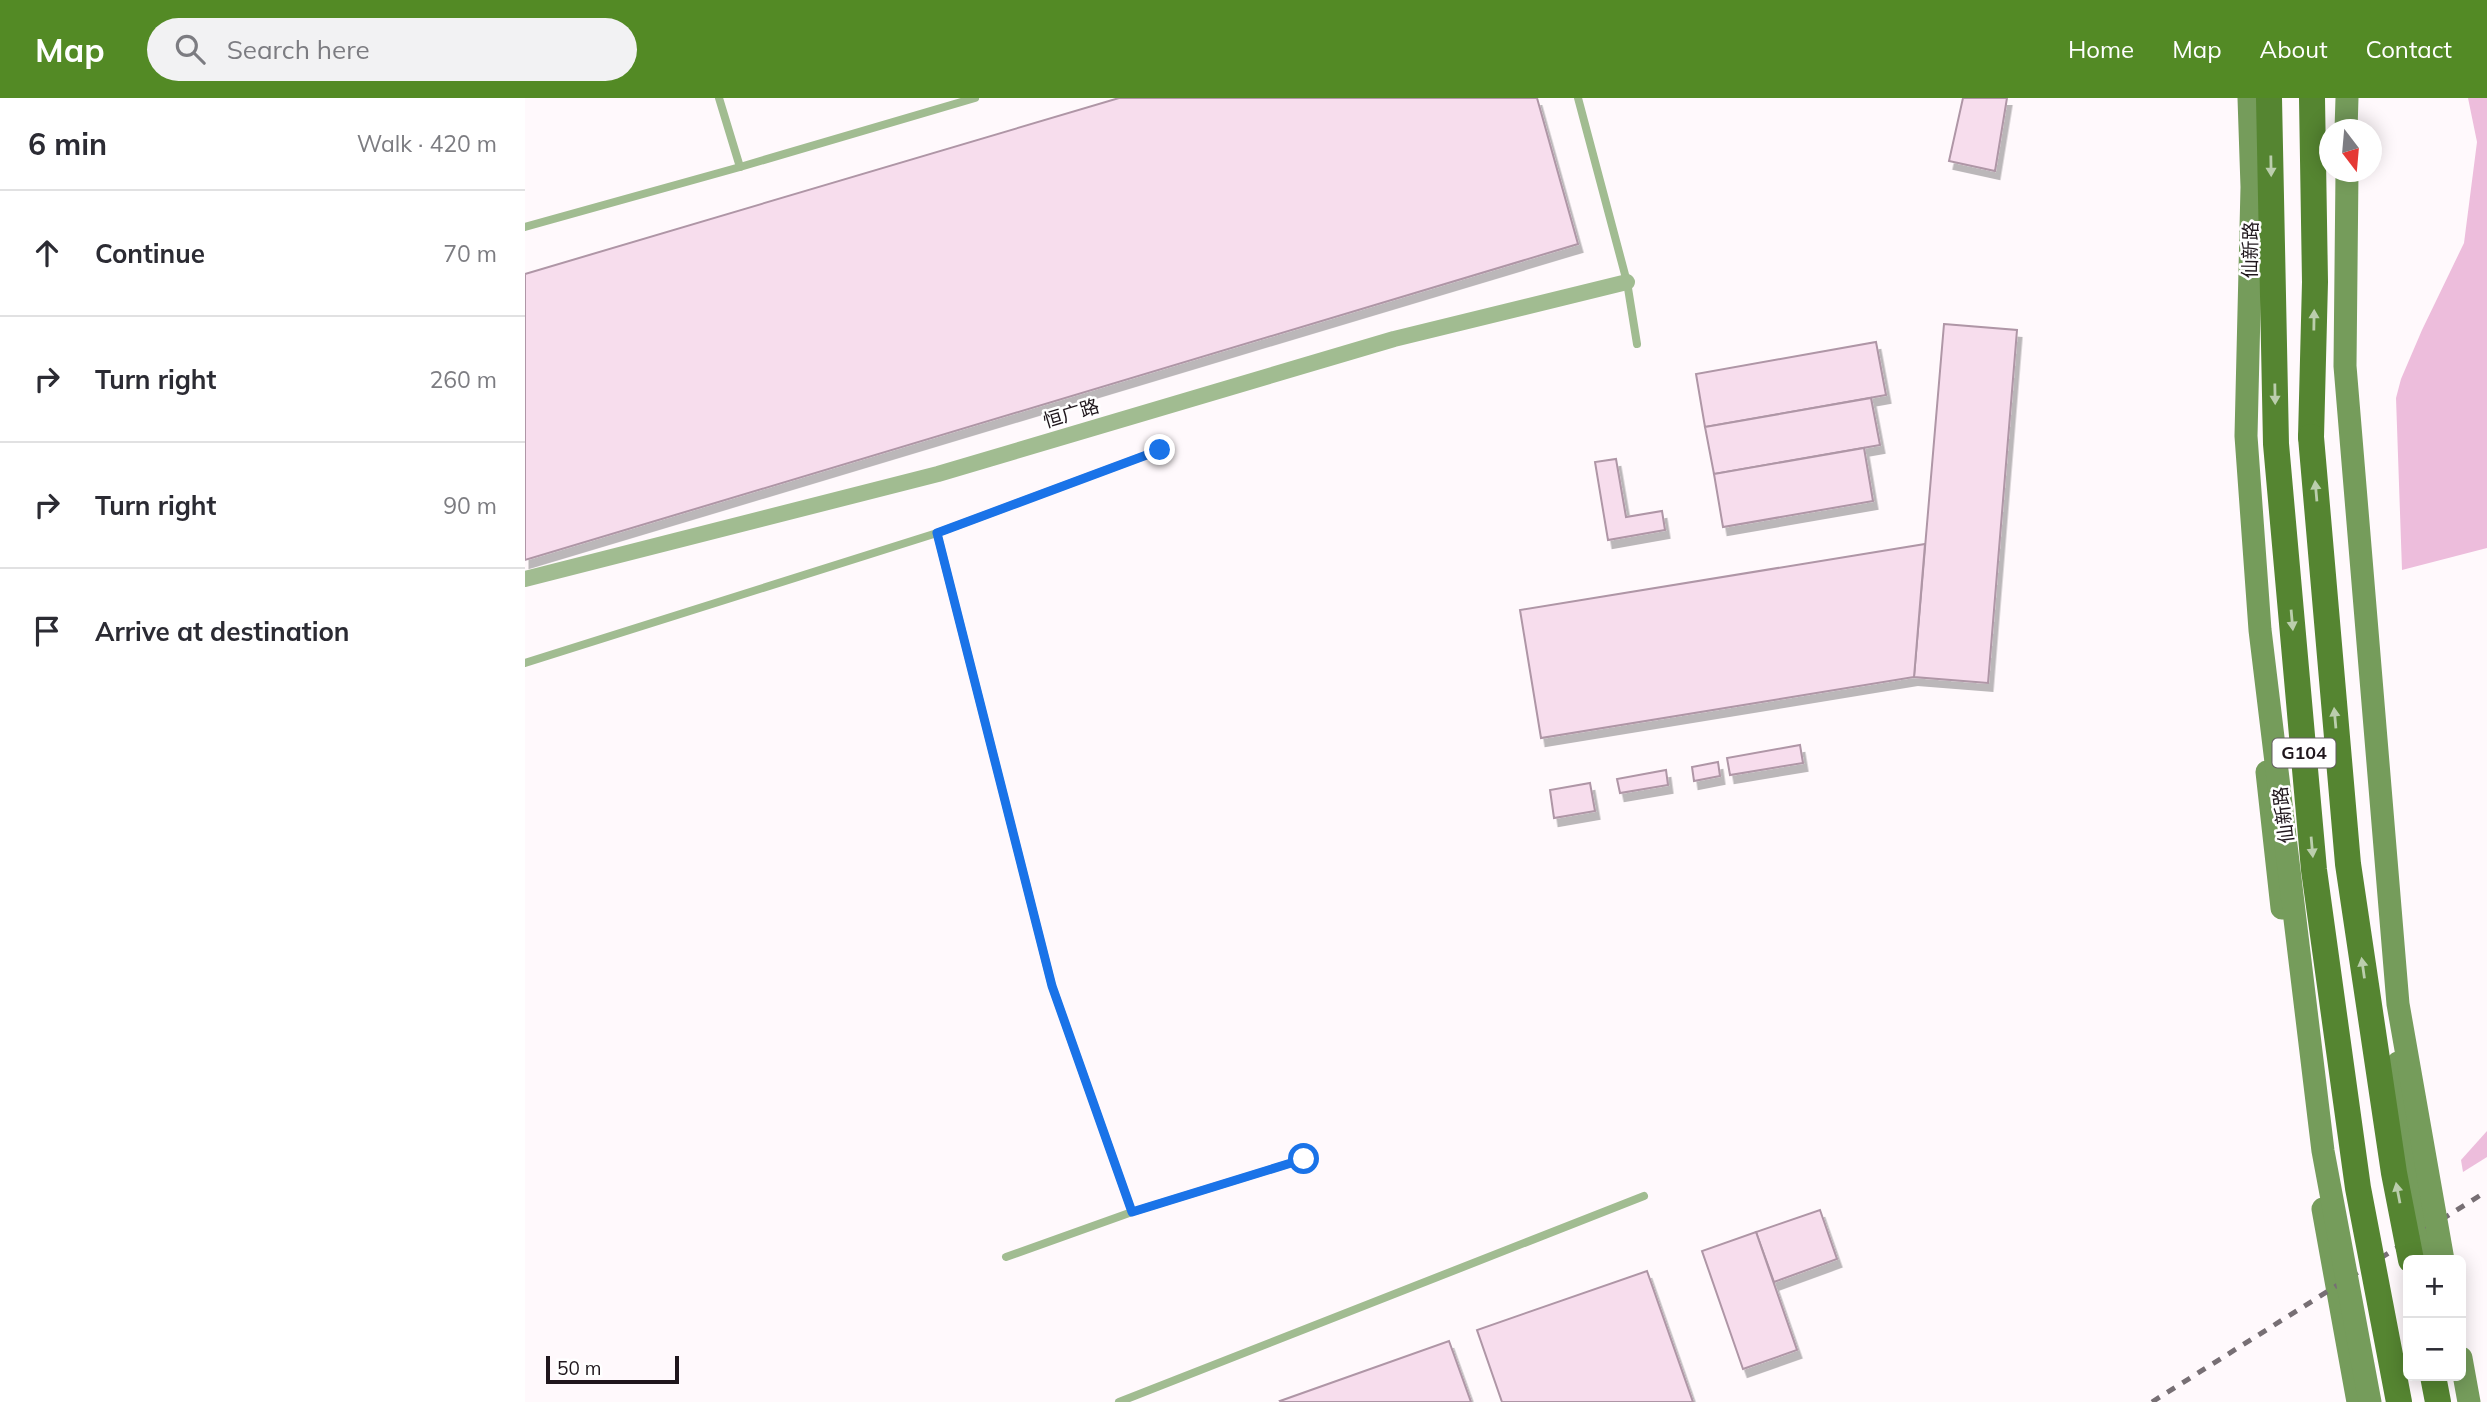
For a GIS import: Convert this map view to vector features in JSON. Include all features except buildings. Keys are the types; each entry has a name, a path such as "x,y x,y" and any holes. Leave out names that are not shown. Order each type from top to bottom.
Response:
{"main road":[{"name":"仙新路","path":"2247,98 2239,419 2270,814 2318,1185 2358,1402"},
{"name":"仙新路","path":"2247,98 2252,187 2246,436 2260,630 2323,1151 2370,1402"},
{"name":"仙新路","path":"2269,98 2276,444 2314,870 2358,1188 2399,1402"},
{"path":"2312,98 2315,282 2311,438 2348,864 2394,1172 2410,1255"},
{"path":"2347,119 2348,98"},
{"path":"2346,182 2340,432 2387,992 2431,1255"},
{"path":"2346,182 2345,366 2398,1004 2442,1255"},
{"path":"2434,1381 2438,1402"},
{"path":"2453,1381 2457,1402"},
{"path":"2465,1381 2469,1402"}],"street":[{"name":"恒广路","path":"525,579 938,474 1394,338 1627,282"}],"lane":[{"path":"719,98 740,167"},
{"path":"525,227 975,98"},
{"path":"1578,98 1627,282 1637,344"},
{"path":"525,663 937,533 1160,450"},
{"path":"937,533 1052,986 1132,1212"},
{"path":"1006,1257 1132,1212 1304,1159"},
{"path":"1119,1402 1644,1196"}],"shaded area":[{"path":"2468,98 2487,98 2487,548 2402,570 2396,398 2401,379 2422,330 2464,243 2477,142"},
{"path":"2487,1131 2487,1157 2463,1172 2461,1160"}],"railway":[{"path":"2152,1402 2487,1191"}],"route":[{"path":"1160,450 937,533 1052,986 1132,1212 1304,1159"}]}
